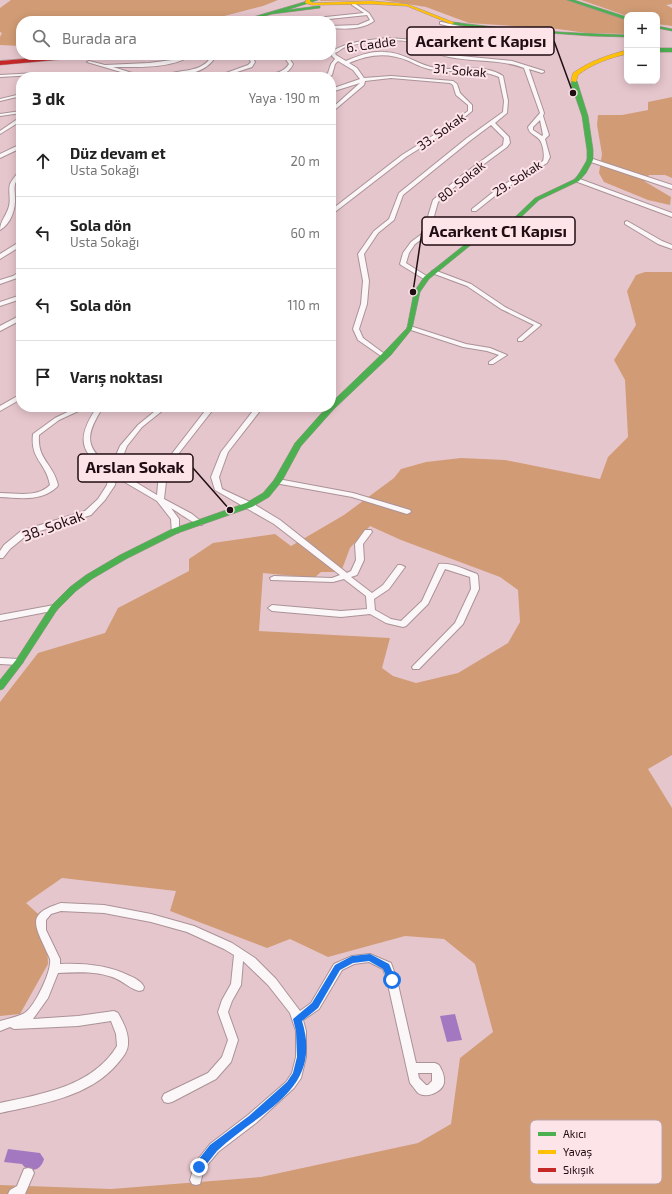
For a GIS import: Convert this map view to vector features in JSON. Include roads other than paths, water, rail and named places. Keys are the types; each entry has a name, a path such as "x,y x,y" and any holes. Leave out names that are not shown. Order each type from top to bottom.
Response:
{"main road":[{"path":"569,0 624,18"},
{"path":"261,16 310,1 389,2 408,5 455,24 508,29 531,28 600,37 624,36"},
{"path":"272,13 296,9 385,3 422,10"},
{"path":"660,32 672,30"},
{"path":"660,33 672,35"},
{"path":"660,50 672,50"},
{"path":"336,402 384,356 410,328 417,292 426,278 470,243 514,221 537,199 576,180 583,173 590,160 590,150 585,116 574,84 574,76 578,71 596,62 613,55 624,53"},
{"path":"0,62 50,60"},
{"path":"0,686 19,662 54,608 73,589 89,577 123,557 175,531 249,505 266,495 278,481 298,445 327,412"}],"street":[{"path":"336,27 365,25 372,20 368,14 353,4"},
{"path":"336,17 368,14"},
{"path":"442,23 460,28 482,31 499,32 508,29"},
{"path":"450,37 462,39 509,38 505,34 486,33 482,31"},
{"name":"6. Cadde","path":"336,50 365,42 389,39 406,40 414,41 431,50 449,56 505,60 542,72"},
{"path":"462,39 458,46 461,49 459,52 477,54 482,50"},
{"path":"338,44 365,42"},
{"name":"31. Sokak","path":"346,63 370,53 386,53 404,57 434,69 477,70 496,74 501,76 503,80 506,101 504,113 401,194 391,220 376,232 361,254 366,281 364,304 356,329 360,340 384,356"},
{"path":"331,72 333,64 337,59"},
{"name":"6. Cadde","path":"337,59 355,69 363,80"},
{"path":"92,60 126,72"},
{"path":"106,66 171,62 180,60"},
{"path":"183,72 206,66 213,60"},
{"path":"232,72 250,66 253,62 252,60"},
{"path":"283,72 290,67 291,64 288,60"},
{"name":"29. Sokak","path":"526,66 542,112 541,116 546,134 542,139"},
{"path":"0,76 16,75"},
{"name":"33. Sokak","path":"336,210 404,156 447,129 470,111 470,105 458,94 455,84 451,82 392,77 363,80"},
{"path":"336,89 363,80"},
{"path":"338,107 362,84 363,80"},
{"path":"0,93 9,98"},
{"path":"0,100 16,96"},
{"path":"0,115 16,113"},
{"name":"29. Sokak","path":"474,210 492,194 545,162 546,157 542,139 531,131 530,127 541,116"},
{"path":"0,133 16,122"},
{"name":"80. Sokak","path":"426,278 403,264 406,253 413,244 426,234 434,201 459,180 505,146 507,138 492,123"},
{"path":"0,156 16,148"},
{"path":"590,160 672,187"},
{"path":"0,228 10,215 14,200 12,185 16,179"},
{"path":"576,180 672,216"},
{"path":"627,223 640,228 652,238 672,247"},
{"path":"0,257 16,246"},
{"path":"434,272 469,286 504,308 538,325 520,340"},
{"path":"0,282 16,276"},
{"path":"3,303 16,299"},
{"path":"0,329 16,321"},
{"path":"410,328 465,346 488,349 504,355 492,363"},
{"path":"0,409 16,399"},
{"path":"0,495 35,496 50,490 54,485 53,477 39,460 36,452 36,434 56,419 72,412"},
{"path":"97,412 90,422 87,435 88,447 94,457 113,471 160,500 190,514 199,522"},
{"path":"113,471 124,446 140,426 158,412"},
{"path":"175,531 175,519 160,500 163,473 176,452 208,412"},
{"path":"256,412 225,452 215,477 219,490 249,505 277,522 370,595 371,611"},
{"name":"38. Sokak","path":"0,556 7,546 24,533 88,513 101,500 111,485 113,471"},
{"path":"278,481 353,495 407,512"},
{"path":"274,578 333,580 354,573 360,560 359,544 368,532"},
{"path":"272,608 341,614 371,611 389,621 403,624 425,602 442,566 453,568 474,576 475,589 459,624 416,667"},
{"path":"371,597 386,587 401,567"},
{"path":"0,618 54,608"},
{"path":"0,661 19,662"},
{"path":"3,1025 30,1014 44,995 53,975 56,959 41,930 41,919 48,911 61,907 104,909 151,918 190,929 228,946 251,961 272,982 295,1010 301,1031 301,1057 297,1074 290,1085 258,1114 214,1148 199,1167 196,1180"},
{"path":"168,1098 212,1076 227,1059 233,1040 223,1012 227,1000 236,985 239,954"},
{"path":"297,1019 315,1006 338,967 352,960 370,958 386,966 389,973 412,1068"},
{"path":"54,969 100,969 117,974 139,988"},
{"path":"0,1108 26,1103 66,1091 93,1080 113,1063 123,1047 121,1029 114,1016 78,1021 3,1025"},
{"path":"14,1194 21,1190 28,1173"}],"place":[{"name":"Acarkent C Kapısı","path":"573,93"},
{"name":"Acarkent C1 Kapısı","path":"413,292"},
{"name":"Arslan Sokak","path":"230,510"}]}
